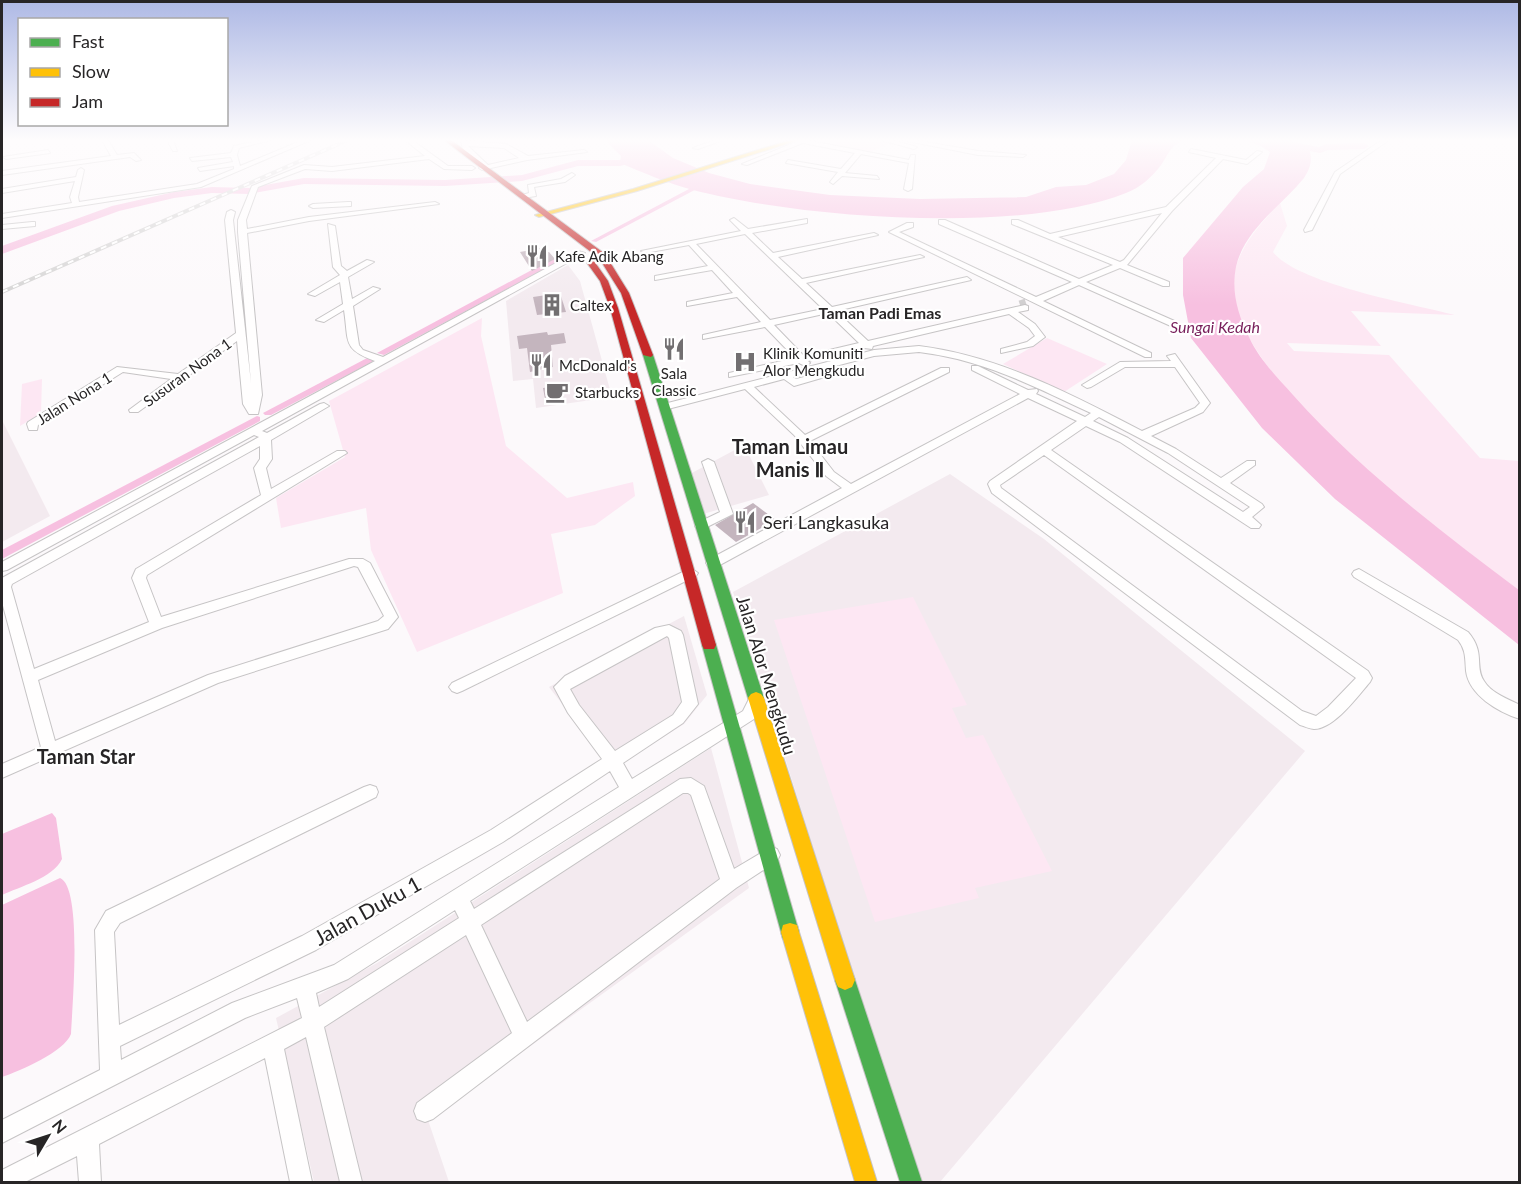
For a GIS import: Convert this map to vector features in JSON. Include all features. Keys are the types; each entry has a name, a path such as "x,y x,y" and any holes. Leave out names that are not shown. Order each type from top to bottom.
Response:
{"main road":[{"path":"517,195 536,209 581,253 604,281 649,426 771,855 796,952 866,1182"},
{"path":"536,209 563,206 604,195"},
{"path":"536,209 563,206"},
{"name":"Jalan Alor Mengkudu","path":"536,209 604,258 623,287 638,323 911,1182"},
{"path":"649,426 656,418 666,414"}],"street":[{"path":"75,195 76,206"},
{"path":"2,216 142,195"},
{"path":"252,195 242,220 242,232 256,374 257,395 253,412"},
{"path":"313,206 315,195"},
{"path":"532,195 536,209"},
{"path":"733,375 800,357 866,344 1030,304 1128,261 1169,208 1182,195"},
{"path":"1308,230 1325,195"},
{"path":"304,220 303,213 313,206 348,204"},
{"path":"242,232 304,220 435,204"},
{"path":"1051,236 1169,208"},
{"path":"231,212 229,220 248,404 253,412 267,423"},
{"path":"734,219 832,310 874,353"},
{"path":"645,251 804,221"},
{"path":"942,222 1176,325"},
{"path":"1015,222 1166,284"},
{"path":"2,227 32,224"},
{"path":"910,225 893,232 1030,304 1148,355"},
{"path":"331,226 337,267 343,271 356,349 383,360"},
{"path":"773,255 874,235"},
{"path":"690,242 810,369"},
{"path":"50,750 4,587 6,581 259,434 267,423 581,253"},
{"path":"801,282 920,258"},
{"path":"312,294 370,262"},
{"path":"658,278 713,267"},
{"path":"706,337 968,280"},
{"path":"321,320 376,288"},
{"path":"690,304 739,294"},
{"path":"1004,351 1030,344 1040,338 1032,326 1009,310"},
{"name":"Susuran Nona 1","path":"134,411 240,334"},
{"path":"666,414 747,386 874,353 919,350 950,353 980,360 1043,386 1143,435 1258,507 1244,517"},
{"path":"785,375 794,383 889,358 920,358 974,368 1139,448 1255,525"},
{"path":"1087,385 1122,364 1174,360 1203,398 1203,407 1143,435"},
{"name":"Jalan Nona 1","path":"33,428 32,424 45,414 121,369 181,377"},
{"path":"803,440 945,370"},
{"path":"747,386 803,440 826,470 851,489"},
{"path":"713,563 1043,386"},
{"path":"2,567 259,434 324,406"},
{"path":"1044,450 1360,672 1365,678 1320,722 1307,721 996,490 994,484 1098,412"},
{"path":"259,434 266,459 260,468 267,496"},
{"path":"157,624 139,578 141,572 340,453"},
{"path":"1222,483 1251,464"},
{"path":"685,473 709,465 727,514 701,526"},
{"path":"2,771 213,679 383,625 391,617 363,563 360,562 157,624 29,677"},
{"path":"457,687 691,573"},
{"path":"1359,574 1463,636 1473,648 1477,683 1488,694 1520,712"},
{"name":"Jalan Duku 1","path":"110,1040 309,943 371,909 497,836 614,761 678,719 690,704 676,635 673,631 660,632 570,680 562,687 573,710 614,761"},
{"path":"2,1132 239,1010 304,985 320,982 341,972 629,789 733,726 749,715 756,699"},
{"path":"614,761 629,789"},
{"path":"2,1182 313,1023 680,786 691,785 698,791 730,882"},
{"path":"111,1077 104,930 113,917 370,792"},
{"path":"425,1111 730,882 771,855"},
{"path":"459,898 524,1037"},
{"path":"304,985 351,1182"},
{"path":"273,1044 301,1182"},
{"path":"87,1138 90,1182"}],"shaded area":[{"path":"1280,203 1287,226 1273,252 1286,263 1330,283 1455,315 1351,311 1381,346 1287,343 1294,351 1389,355 1480,458 1519,461 1519,590 1396,495 1303,408 1266,364 1241,322 1233,284 1243,250 1256,230"},
{"path":"568,265 580,281 612,397 536,408 533,379 513,381 506,301"},
{"path":"482,318 481,336 506,446 567,498 633,482 635,496 595,525 551,534 563,593 417,652 371,550 366,508 281,528 276,498 345,457 329,401"},
{"path":"1047,338 1107,364 1064,392 1003,364"},
{"path":"42,379 41,413 20,426 22,384"},
{"path":"2,420 50,516 2,542"},
{"path":"744,445 769,495 703,514 690,474"},
{"path":"950,474 1044,539 1305,751 940,1182 918,1182 733,592"},
{"path":"913,597 967,705 952,708 966,738 983,735 1052,871 975,888 979,898 875,922 774,620"},
{"path":"684,616 707,695 684,724 613,769 549,687"},
{"path":"711,748 749,888 428,1120 449,1182 314,1182 276,1018 377,963"}],"water":[{"path":"717,195 836,195 920,199 1118,195 1081,206 1029,214 971,218 911,218 850,214"},
{"name":"Sungai Kedah","path":"1236,195 1288,195 1264,219 1247,241 1236,267 1234,285 1236,303 1253,345 1263,360 1318,422 1373,474 1430,522 1519,590 1519,645 1335,499 1262,428 1191,338 1183,295 1183,258"},
{"path":"52,813 56,818 62,859 58,866 44,877 2,895 2,834"},
{"path":"60,878 67,886 72,903 74,925 71,1034 67,1041 51,1054 30,1066 2,1077 2,905"}],"building":[{"name":"Kafe Adik Abang","path":"541,248 555,259 532,271 520,252"},
{"name":"Caltex","path":"560,293 566,312 537,315 533,297"},
{"path":"547,332 548,335 564,333 566,343 551,345 553,367 530,372 527,348 519,349 517,336"},
{"name":"Starbucks","path":"563,385 564,397 545,399 543,388"},
{"name":"Seri Langkasuka","path":"753,503 776,520 736,542 715,525"}],"waterway":[{"path":"2,250 116,208 173,195"},
{"path":"594,241 681,195"},
{"path":"381,353 557,260"},
{"path":"268,413 369,360"},
{"path":"2,555 257,419"}],"tunnel":[{"path":"1020,305 1026,303"}],"railway":[{"path":"2,292 222,195"}],"traffic: fast":[{"path":"648,355 756,698"},
{"path":"709,645 790,932"},
{"path":"845,980 911,1182"}],"traffic: slow":[{"path":"539,215 615,195"},
{"path":"756,698 845,980"},
{"path":"790,932 866,1182"}],"traffic: jam":[{"path":"521,195 602,256 625,293 648,355"},
{"path":"591,263 604,281 614,308 709,645"}],"place":[{"name":"Kafe Adik Abang","path":"537,256"},
{"name":"Caltex","path":"552,305"},
{"name":"Sala Classic","path":"674,349"},
{"name":"Klinik Komuniti Alor Mengkudu","path":"745,362"},
{"name":"McDonald's","path":"541,365"},
{"name":"Starbucks","path":"557,392"},
{"name":"Seri Langkasuka","path":"745,522"}],"district":[{"name":"Taman Padi Emas","path":"880,312"},
{"name":"Taman Limau Manis Ⅱ","path":"790,458"},
{"name":"Taman Star","path":"86,756"}]}
